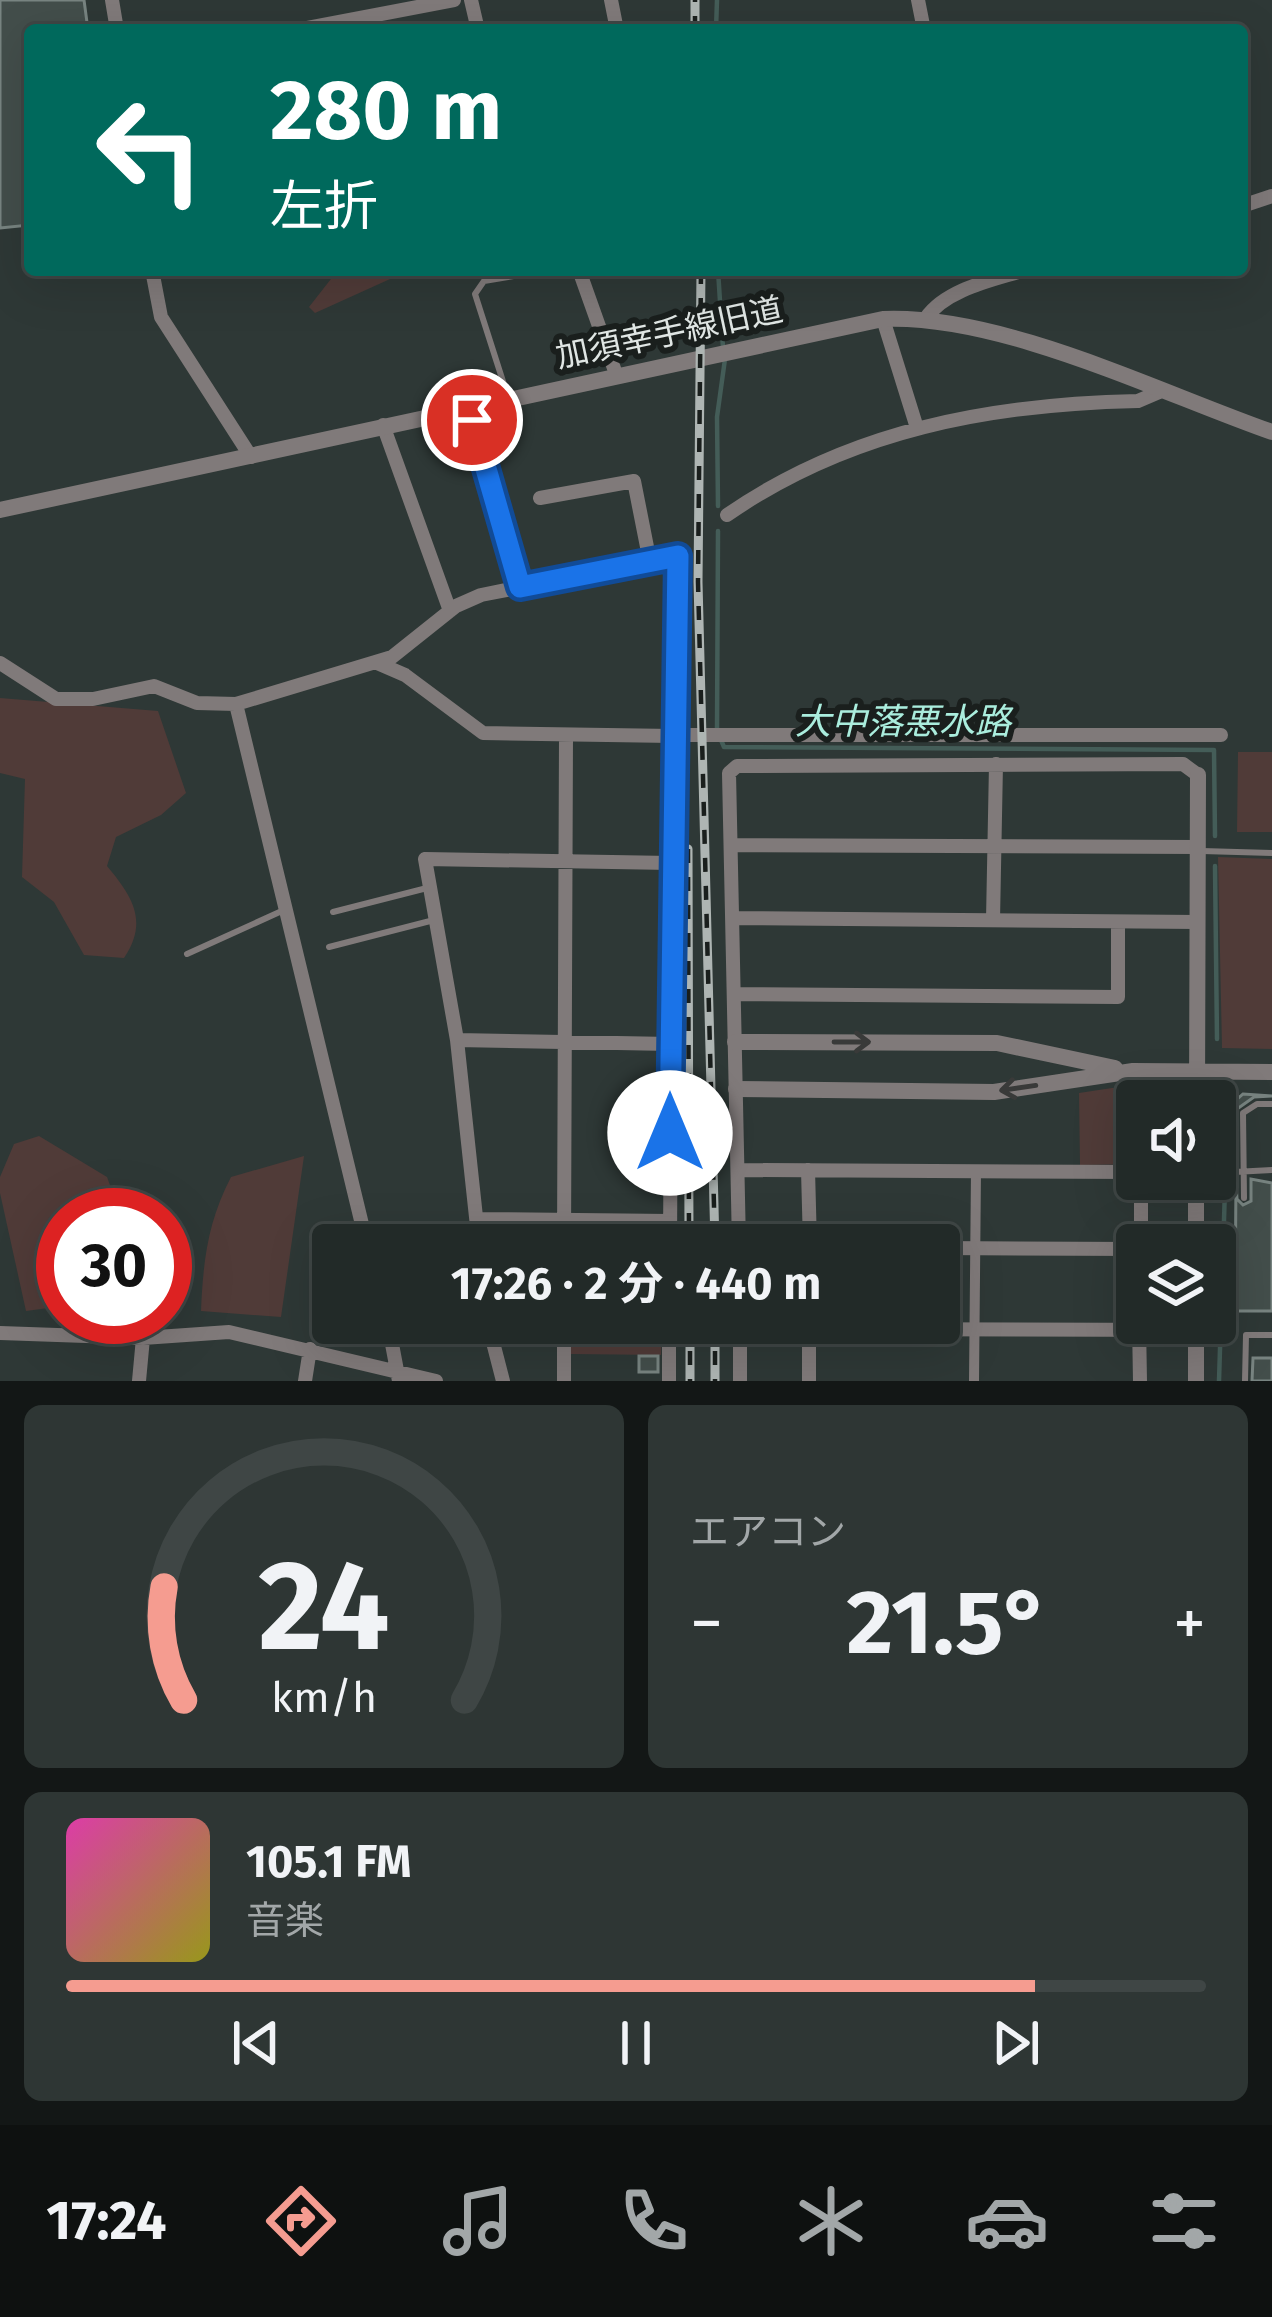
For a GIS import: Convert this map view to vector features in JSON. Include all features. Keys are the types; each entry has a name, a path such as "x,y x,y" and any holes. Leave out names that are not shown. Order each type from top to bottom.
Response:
{"street":[{"path":"365,23 454,0"},
{"path":"153,276 161,317 251,457"},
{"path":"581,276 616,374"},
{"path":"926,318 939,304 985,276"},
{"name":"加須幸手線旧道","path":"0,510 883,319 926,318 996,332 1272,432"},
{"path":"883,319 917,428"},
{"path":"727,515 829,456 917,428 1003,409 1138,400 1159,392"},
{"path":"468,407 520,587"},
{"path":"383,425 451,611"},
{"path":"540,498 634,482 650,562"},
{"path":"0,663 56,699 92,699 154,686 197,703 236,704 392,657 451,611 481,595 678,556 670,1221 477,1219"},
{"path":"375,662 405,676 483,734 1221,735"},
{"path":"236,704 362,1224"},
{"path":"564,1224 566,737"},
{"path":"993,920 996,764"},
{"path":"739,1224 730,773 736,766 1183,764 1198,775 1197,1080"},
{"path":"732,845 1198,849"},
{"path":"477,1224 457,1040 424,859 671,863"},
{"path":"733,918 1198,922"},
{"path":"735,994 1118,997 1118,922"},
{"path":"457,1040 671,1044"},
{"path":"735,1042 997,1043 1133,1071"},
{"path":"736,1089 994,1092 1133,1071 1272,1072"},
{"path":"739,1170 1116,1175"},
{"path":"808,1170 809,1224"},
{"path":"974,1381 976,1171"},
{"path":"960,1248 1116,1247"},
{"path":"960,1328 1116,1327"},
{"path":"192,1334 229,1331 436,1381"},
{"path":"0,1333 36,1334"},
{"path":"139,1381 142,1344"},
{"path":"393,1344 400,1376"},
{"path":"493,1344 503,1381"},
{"path":"564,1344 564,1381"},
{"path":"669,1344 669,1381"},
{"path":"740,1344 740,1381"},
{"path":"809,1344 809,1381"},
{"path":"1139,1344 1140,1381"},
{"path":"1196,1344 1196,1381"},
{"path":"305,1381 310,1349"}],"lane":[{"path":"508,398 475,293 484,281 514,276"},
{"path":"1198,849 1272,853"},
{"path":"333,912 431,887"},
{"path":"187,954 284,910"},
{"path":"329,946 438,919"},
{"path":"1244,1198 1244,1113 1257,1104 1272,1104"},
{"path":"1236,1172 1272,1170"},
{"path":"1245,1381 1246,1335 1272,1335"}],"shaded area":[{"path":"333,276 397,276 315,313 309,307"},
{"path":"0,698 158,711 186,793 161,815 116,837 107,866 130,899 136,921 124,958 84,955 54,902 22,877 25,779 0,773"},
{"path":"1238,752 1272,752 1272,832 1237,832"},
{"path":"1218,857 1272,859 1272,1049 1222,1048"},
{"path":"1116,1088 1116,1164 1080,1165 1079,1093"},
{"path":"39,1136 107,1177 111,1188 36,1188 36,1310 26,1311 0,1193 0,1177 14,1144"},
{"path":"304,1156 281,1317 201,1311 208,1242 231,1177"},
{"path":"571,1344 661,1344 661,1355 571,1354"}],"building":[{"path":"0,0 84,0 87,24 24,24 24,226 0,228"},
{"path":"1243,1094 1272,1096 1254,1097 1237,1109 1236,1127 1236,1100"},
{"path":"1236,1179 1237,1199 1243,1205 1251,1201 1251,1179 1272,1183 1272,1311 1236,1311"},
{"path":"639,1356 658,1356 658,1372 639,1372"},
{"path":"1253,1358 1272,1358 1272,1381 1252,1381"}],"waterway":[{"name":"大中落悪水路","path":"716,24 717,0"},
{"name":"大中落悪水路","path":"718,276 723,348"},
{"name":"大中落悪水路","path":"718,506 717,417 725,359"},
{"name":"大中落悪水路","path":"717,729 718,531"},
{"name":"大中落悪水路","path":"721,740 724,747 1214,750 1215,836"},
{"name":"大中落悪水路","path":"1215,866 1217,1039"},
{"name":"大中落悪水路","path":"1219,1381 1225,1200"}],"railway":[{"path":"695,0 695,24"},
{"path":"701,276 698,582 714,1224"},
{"path":"688,849 689,1224"},
{"path":"690,1344 690,1381"},
{"path":"715,1344 715,1381"}],"route":[{"path":"472,420 520,587 678,556 670,1133"}]}
